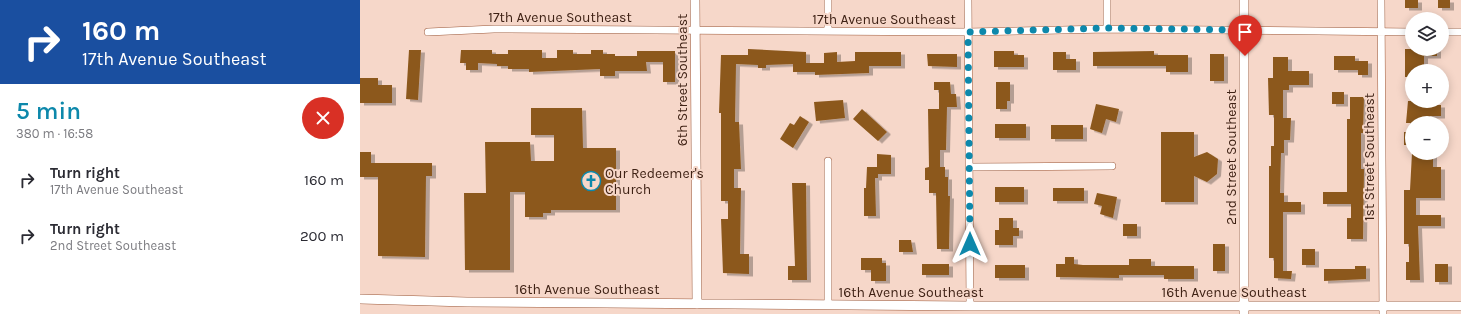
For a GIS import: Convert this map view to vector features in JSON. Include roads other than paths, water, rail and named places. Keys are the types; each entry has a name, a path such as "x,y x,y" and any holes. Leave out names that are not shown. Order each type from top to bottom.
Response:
{"street":[{"name":"6th Street Southeast","path":"695,0 697,304"},
{"path":"828,0 828,31"},
{"path":"968,0 970,306"},
{"path":"1107,0 1107,28"},
{"name":"2nd Street Southeast","path":"1244,0 1244,310"},
{"name":"1st Street Southeast","path":"1381,0 1383,310"},
{"name":"17th Avenue Southeast","path":"428,32 494,29 968,32 1107,28 1405,32"},
{"path":"1449,32 1461,32"},
{"path":"828,161 828,305"},
{"path":"969,167 1112,166"},
{"name":"16th Avenue Southeast","path":"360,299 467,302 1244,310 1383,310 1461,306"}],"place":[{"name":"Our Redeemer's Church","path":"591,181"}]}
